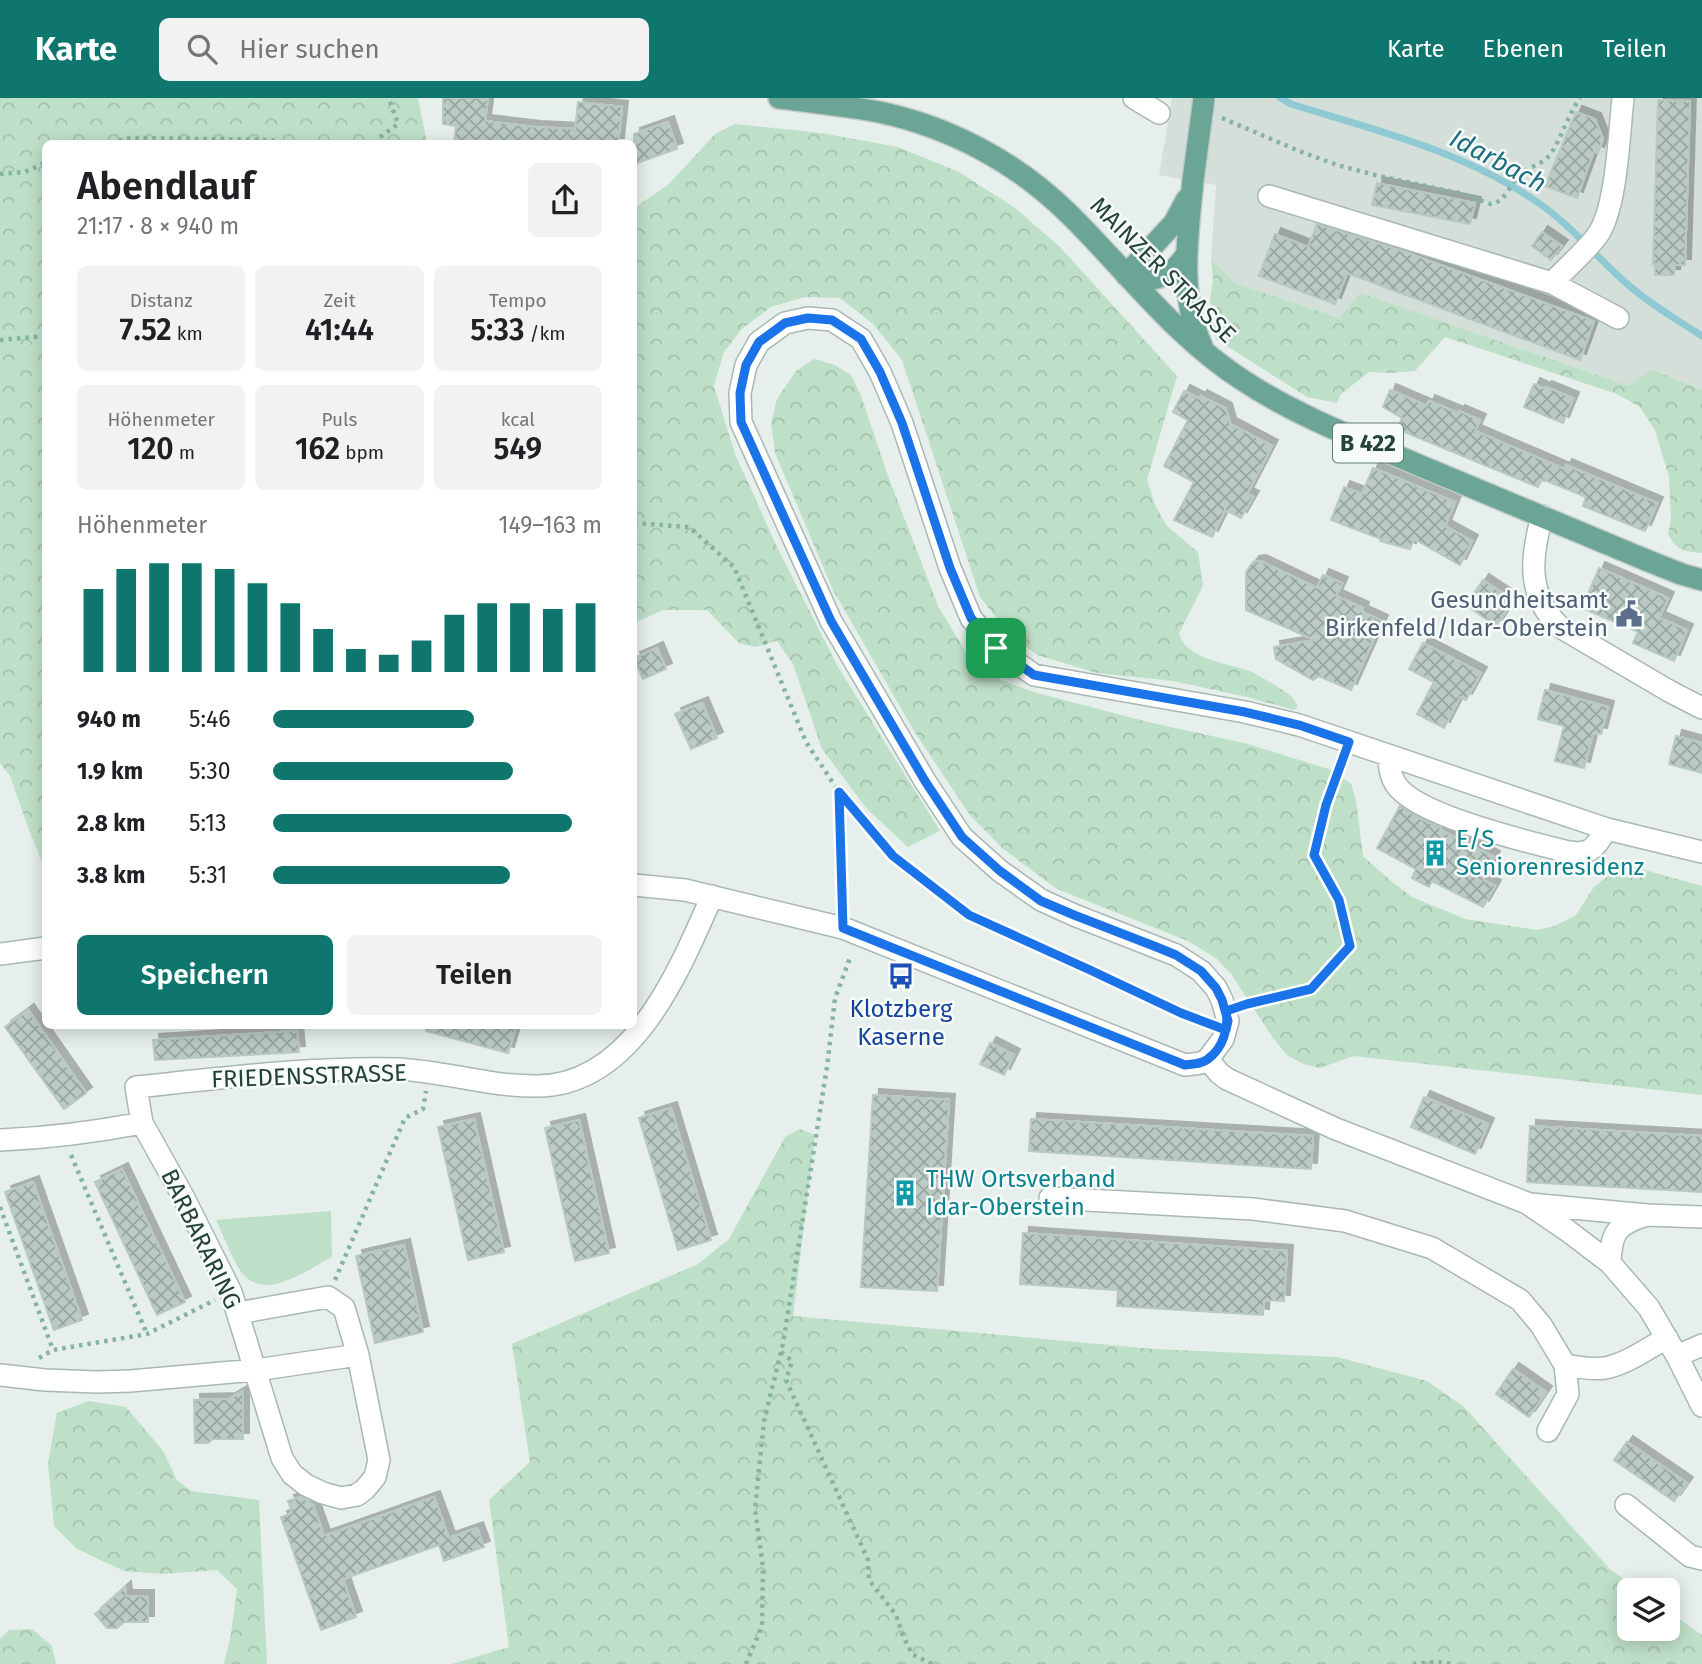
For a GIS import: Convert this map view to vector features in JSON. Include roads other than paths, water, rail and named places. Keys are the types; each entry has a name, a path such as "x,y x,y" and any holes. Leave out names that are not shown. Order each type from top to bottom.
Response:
{"main road":[{"name":"MAINZER STRASSE","path":"779,98 841,106 901,118 980,148 1011,166 1067,212 1173,324 1242,381 1357,439 1681,574 1702,580"},
{"path":"1204,98 1187,253 1191,311 1204,351"},
{"path":"1187,253 1181,263 1160,278 1138,279 1126,275 1174,223 1187,199 1193,180"}],"street":[{"path":"1134,98 1158,113"},
{"path":"1552,283 1598,235 1606,216 1613,189 1623,98"},
{"path":"1269,196 1552,283 1618,318"},
{"path":"637,885 685,890 843,928 1185,1065 1208,1059 1219,1046 1226,1021 1222,1000 1209,978 1191,964 1159,948 1041,901 1000,871 962,837 925,781 831,621 741,422 740,393 746,365 759,342 785,323 808,318 832,320 861,339 880,372 902,423 950,568 971,618 996,648 1034,675 1245,712 1299,725 1607,829 1702,852"},
{"path":"1542,516 1532,562 1540,600 1549,616 1560,626 1702,708"},
{"path":"1390,757 1389,765 1395,785 1407,795 1421,805 1479,827 1584,854 1594,848 1607,829"},
{"name":"FRIEDENSSTRASSE","path":"142,1123 136,1087 318,1071 389,1069 537,1087 574,1080 610,1062 639,1030 677,972 712,896"},
{"path":"0,954 42,949"},
{"path":"1208,1059 1227,1079 1336,1129 1527,1203 1594,1249 1610,1263 1649,1308 1702,1406"},
{"path":"0,1140 104,1130 142,1123"},
{"name":"BARBARARING","path":"142,1123 184,1198 231,1292 282,1458 292,1474 306,1485 341,1498 357,1495 375,1477 379,1460 358,1355 344,1308 328,1297 238,1313"},
{"path":"1050,1198 1253,1209 1345,1221 1432,1248 1520,1300 1541,1325 1565,1364 1568,1394 1548,1431"},
{"path":"1527,1203 1647,1215 1702,1217"},
{"path":"1610,1263 1611,1244 1617,1232 1629,1220 1647,1215"},
{"path":"1565,1364 1605,1368 1672,1347 1702,1345"},
{"path":"5,1375 97,1382 256,1370 358,1355"},
{"path":"1626,1505 1690,1556 1702,1559"}],"waterway":[{"name":"Idarbach","path":"1280,98 1291,104 1449,155 1509,184 1550,211 1640,295 1702,336"}],"place":[{"name":"Gesundheitsamt Birkenfeld/Idar-Oberstein","path":"1629,614"},
{"name":"E/S Seniorenresidenz","path":"1435,853"},
{"name":"Klotzberg Kaserne","path":"901,976"},
{"name":"THW Ortsverband Idar-Oberstein","path":"905,1193"}]}
